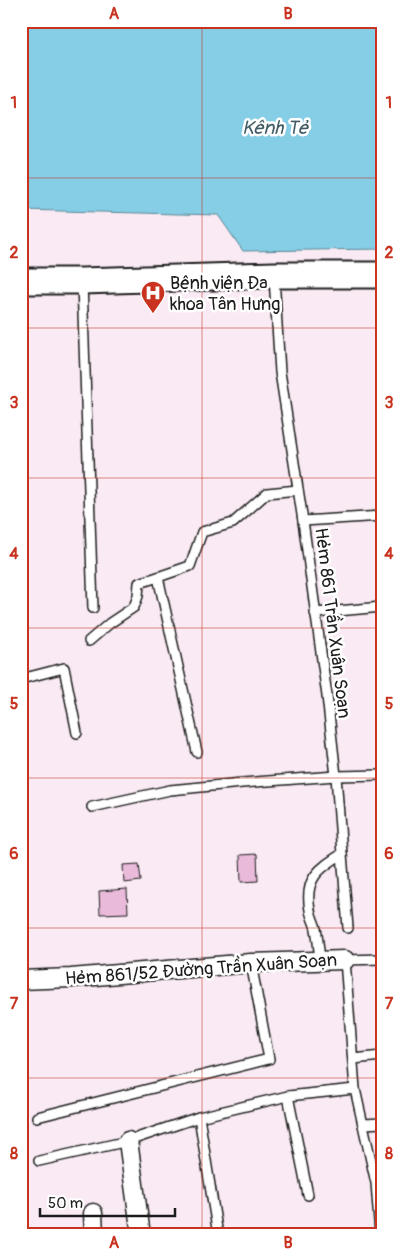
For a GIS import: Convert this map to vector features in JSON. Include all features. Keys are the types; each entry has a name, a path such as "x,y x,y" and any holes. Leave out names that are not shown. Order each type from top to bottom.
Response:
{"main road":[{"path":"21,281 274,274 382,275"}],"street":[{"name":"Hẻm 861/52 Đường Trần Xuân Soạn","path":"21,980 71,978 251,963 345,960"},
{"path":"128,1141 141,1235"},
{"path":"93,1213 94,1235"}],"lane":[{"name":"Hẻm 861 Trần Xuân Soạn","path":"274,274 280,372 304,521 327,696 336,776 348,928"},
{"path":"82,280 93,608"},
{"path":"89,640 134,606 138,596 139,583 190,566 202,532 233,523 267,492 298,490"},
{"path":"304,521 382,516"},
{"path":"158,577 198,752"},
{"path":"315,613 382,606"},
{"path":"21,679 64,668 77,733"},
{"path":"92,807 170,790 242,783 382,774"},
{"path":"320,961 316,927 308,902 309,886 321,868 342,854"},
{"path":"345,960 355,1089 379,1183 380,1235"},
{"name":"Hẻm 861/52 Đường Trần Xuân Soạn","path":"345,960 382,960"},
{"path":"37,1117 269,1059 251,963"},
{"path":"353,1059 382,1056"},
{"path":"39,1161 128,1141 199,1117 288,1096 355,1089"},
{"path":"288,1096 308,1195"},
{"path":"199,1117 218,1235"},
{"path":"363,1124 382,1123"}],"water":[{"name":"Kênh Tẻ","path":"21,21 382,21 382,249 243,251 218,215 21,210"}],"building":[{"path":"21,610 24,610 25,626 21,626"},
{"path":"257,854 258,881 241,882 240,855"},
{"path":"139,864 141,881 124,883 123,865"},
{"path":"127,889 128,913 100,914 99,891"}],"place":[{"name":"Bệnh viện Đa khoa Tân Hưng","path":"153,314"}]}
